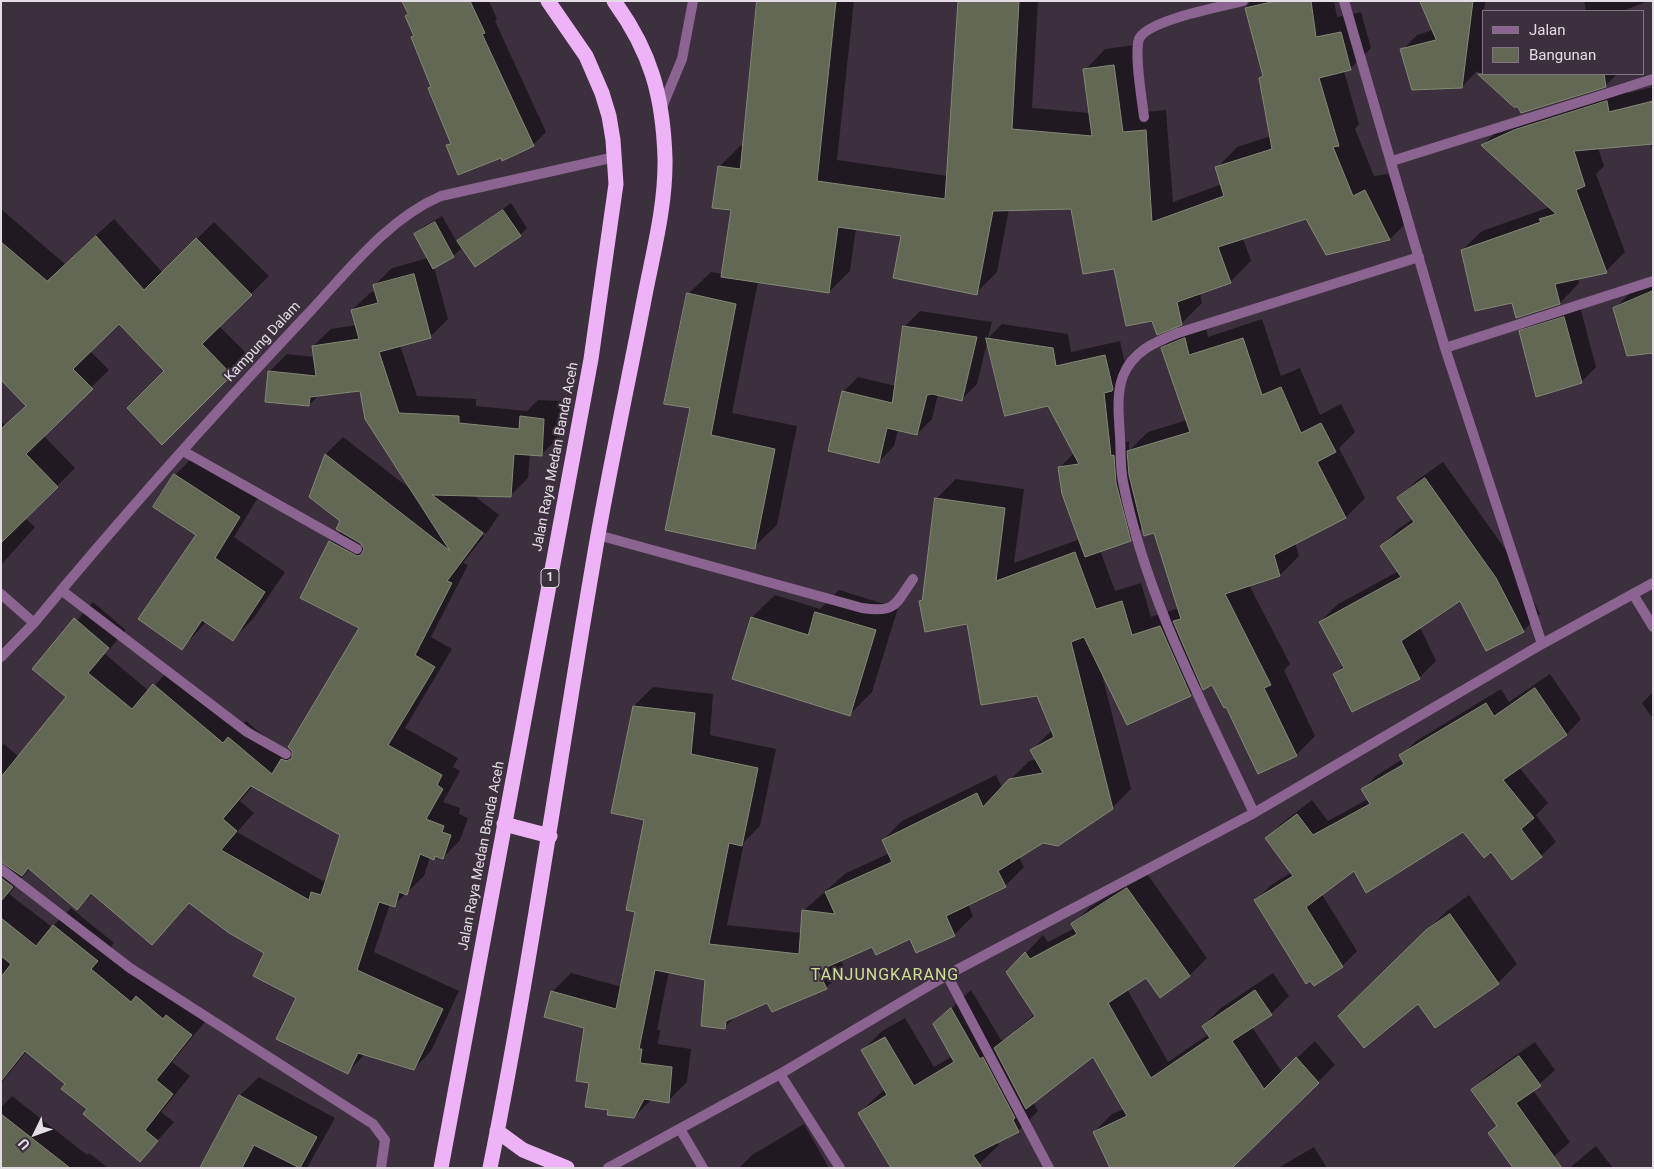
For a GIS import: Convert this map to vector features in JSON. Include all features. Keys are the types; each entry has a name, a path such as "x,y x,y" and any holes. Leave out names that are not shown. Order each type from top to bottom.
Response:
{"highway":[{"name":"Jalan Raya Medan Banda Aceh","path":"440,1168 591,359 615,192 615,157 610,116 602,92 586,56 548,1"},
{"path":"490,1168 550,836 598,535 659,224 665,161 662,107 652,69 637,34 614,1"},
{"path":"504,824 550,836"},
{"path":"497,1131 523,1150 567,1168"}],"street":[{"path":"662,107 682,58 694,1"},
{"path":"1144,117 1137,49 1144,32 1159,23 1243,1"},
{"path":"1344,1 1445,348 1542,644"},
{"path":"1392,161 1653,79"},
{"name":"Kampung Dalam","path":"1,657 34,623 183,451 380,237 411,212 441,196 615,157"},
{"path":"1254,813 1164,620 1144,563 1123,481 1120,393 1123,376 1131,363 1150,344 1178,333 1419,257"},
{"path":"1445,348 1653,281"},
{"path":"183,451 357,549"},
{"path":"598,535 862,608 878,610 892,607 913,579"},
{"path":"608,1168 780,1074 947,975 1254,813 1542,644 1653,583"},
{"path":"61,590 247,732 286,754"},
{"path":"1,594 34,623"},
{"path":"1633,594 1653,627"},
{"path":"1,869 130,968 373,1124 385,1140 381,1168"},
{"path":"947,975 1048,1168"},
{"path":"780,1074 840,1168"},
{"path":"680,1129 703,1168"}],"building":[{"path":"402,1 470,1 485,33 482,34 534,146 502,161 501,158 458,175 446,145 451,144 428,88 431,87 411,37 414,36 405,16 408,14"},
{"path":"757,1 836,1 817,181 945,199 958,1 1019,1 1012,129 1092,136 1083,69 1114,65 1123,132 1146,130 1152,222 1224,196 1215,167 1272,149 1259,78 1263,76 1245,8 1276,1 1311,1 1316,37 1341,32 1351,70 1319,78 1339,146 1333,147 1353,196 1365,190 1390,240 1326,255 1306,219 1218,247 1231,283 1177,302 1182,325 1157,335 1152,321 1126,326 1114,269 1083,274 1071,209 993,211 977,295 893,278 901,236 838,227 829,293 721,277 731,210 712,208 718,166 740,169"},
{"path":"1420,1 1473,1 1462,88 1412,90 1400,49 1436,40"},
{"path":"1478,74 1604,75 1606,87 1521,113 1518,107 1514,107"},
{"path":"1607,101 1609,112 1653,101 1653,144 1574,151 1585,186 1576,190 1607,273 1555,284 1560,304 1516,318 1512,303 1475,311 1461,250 1541,222 1539,219 1556,214 1481,145 1514,130"},
{"path":"503,210 521,236 475,267 457,241"},
{"path":"435,222 454,257 433,269 414,234"},
{"path":"96,236 144,290 196,238 252,295 202,344 232,375 162,445 127,408 164,371 119,324 73,369 93,389 26,454 58,487 1,543 1,429 26,406 1,380 1,242 47,281"},
{"path":"414,274 431,338 379,352 399,413 459,416 459,423 519,429 520,416 544,419 542,456 514,454 511,497 432,495 483,533 447,581 452,583 415,655 435,667 388,745 442,775 437,785 443,789 426,819 444,826 442,832 451,835 443,859 435,856 434,860 420,854 407,895 399,892 395,907 379,902 357,970 443,1009 414,1070 358,1053 348,1074 276,1039 296,998 253,976 264,953 229,933 189,903 152,945 91,893 77,910 28,868 22,876 1,862 1,777 66,697 32,669 74,618 109,648 88,673 132,709 153,684 223,743 228,737 272,774 281,759 287,761 292,758 292,751 288,747 359,628 300,598 329,541 357,556 361,555 364,549 360,543 336,529 340,521 309,497 325,454 450,551 365,419 360,391 310,397 309,406 265,402 268,371 316,376 312,346 359,339 351,310 378,303 373,285","holes":["251,786 340,835 321,895 311,892 309,900 221,850 237,831 223,819"]},
{"path":"1653,291 1653,353 1627,356 1613,308"},
{"path":"687,293 736,304 711,435 775,449 755,549 665,530 690,408 664,404"},
{"path":"1564,317 1582,383 1536,397 1519,331"},
{"path":"903,326 977,337 962,401 932,394 927,395 917,435 887,428 879,463 828,451 842,391 892,403"},
{"path":"986,338 1053,348 1056,366 1105,355 1113,389 1104,393 1111,456 1114,455 1116,483 1131,541 1085,557 1062,494 1058,467 1079,464 1048,406 1005,416"},
{"path":"1185,338 1189,355 1243,338 1262,395 1281,387 1301,433 1321,423 1336,452 1317,462 1346,518 1274,555 1280,576 1225,594 1271,685 1264,688 1297,756 1258,774 1226,707 1224,708 1212,685 1203,690 1185,649 1173,621 1181,619 1154,533 1144,536 1129,475 1127,451 1190,432 1161,348"},
{"path":"174,474 240,517 215,558 265,592 233,641 202,620 182,650 138,619 196,535 153,507"},
{"path":"1425,478 1496,578 1524,632 1486,651 1460,601 1401,641 1420,679 1352,712 1333,674 1344,668 1319,622 1401,577 1380,546 1414,522 1397,498"},
{"path":"935,498 1005,508 996,581 1075,552 1096,609 1122,601 1132,635 1160,626 1191,696 1127,725 1084,637 1071,642 1113,809 1058,846 1043,843 998,871 1006,887 946,916 955,936 916,953 910,939 876,955 872,947 818,971 827,989 772,1012 767,1003 726,1021 725,1029 701,1026 705,980 655,970 639,1049 642,1049 640,1063 672,1067 669,1103 644,1099 634,1118 607,1115 608,1110 585,1107 589,1083 576,1081 584,1028 544,1017 551,991 616,1009 635,912 626,910 644,820 611,813 633,706 695,713 691,754 758,768 742,846 729,843 709,944 799,954 802,910 835,914 825,892 892,862 882,840 977,793 983,807 1009,779 1043,773 1030,750 1054,737 1037,696 981,705 967,624 925,632 919,601 922,600"},
{"path":"815,612 876,630 850,716 732,679 751,617 808,635"},
{"path":"1535,688 1567,735 1503,780 1534,818 1521,829 1542,857 1512,880 1491,852 1484,858 1463,832 1366,893 1354,871 1306,907 1343,967 1314,986 1310,981 1306,984 1254,900 1293,876 1265,838 1297,814 1313,835 1370,804 1361,789 1404,764 1399,755 1486,703 1494,716"},
{"path":"1,878 13,887 1,901"},
{"path":"1127,888 1190,976 1160,998 1146,978 1108,1003 1151,1078 1210,1038 1202,1026 1255,990 1272,1015 1232,1041 1264,1089 1296,1057 1319,1083 1232,1168 1110,1168 1093,1132 1127,1116 1093,1057 1026,1109 994,1048 1035,1016 1006,972 1025,952 1030,959 1077,934 1071,924"},
{"path":"1450,914 1499,984 1435,1028 1418,1004 1364,1048 1338,1016 1426,930"},
{"path":"1,918 36,946 53,925 98,961 91,969 131,1002 136,996 163,1019 166,1015 192,1035 156,1080 173,1094 145,1130 158,1141 140,1162 83,1114 87,1109 61,1089 65,1084 25,1051 1,1081 1,977 11,964 1,956"},
{"path":"951,1008 980,1059 983,1057 1015,1118 1013,1120 1019,1132 973,1155 982,1168 891,1168 858,1113 887,1095 861,1050 885,1037 914,1086 954,1062 933,1024"},
{"path":"1519,1056 1541,1086 1516,1103 1562,1168 1513,1168 1488,1133 1497,1126 1471,1090"},
{"path":"239,1095 317,1137 300,1168 254,1145 242,1168 200,1168"},
{"path":"1,1114 70,1168 1,1168"}],"district":[{"name":"TANJUNGKARANG","path":"885,976"}]}
